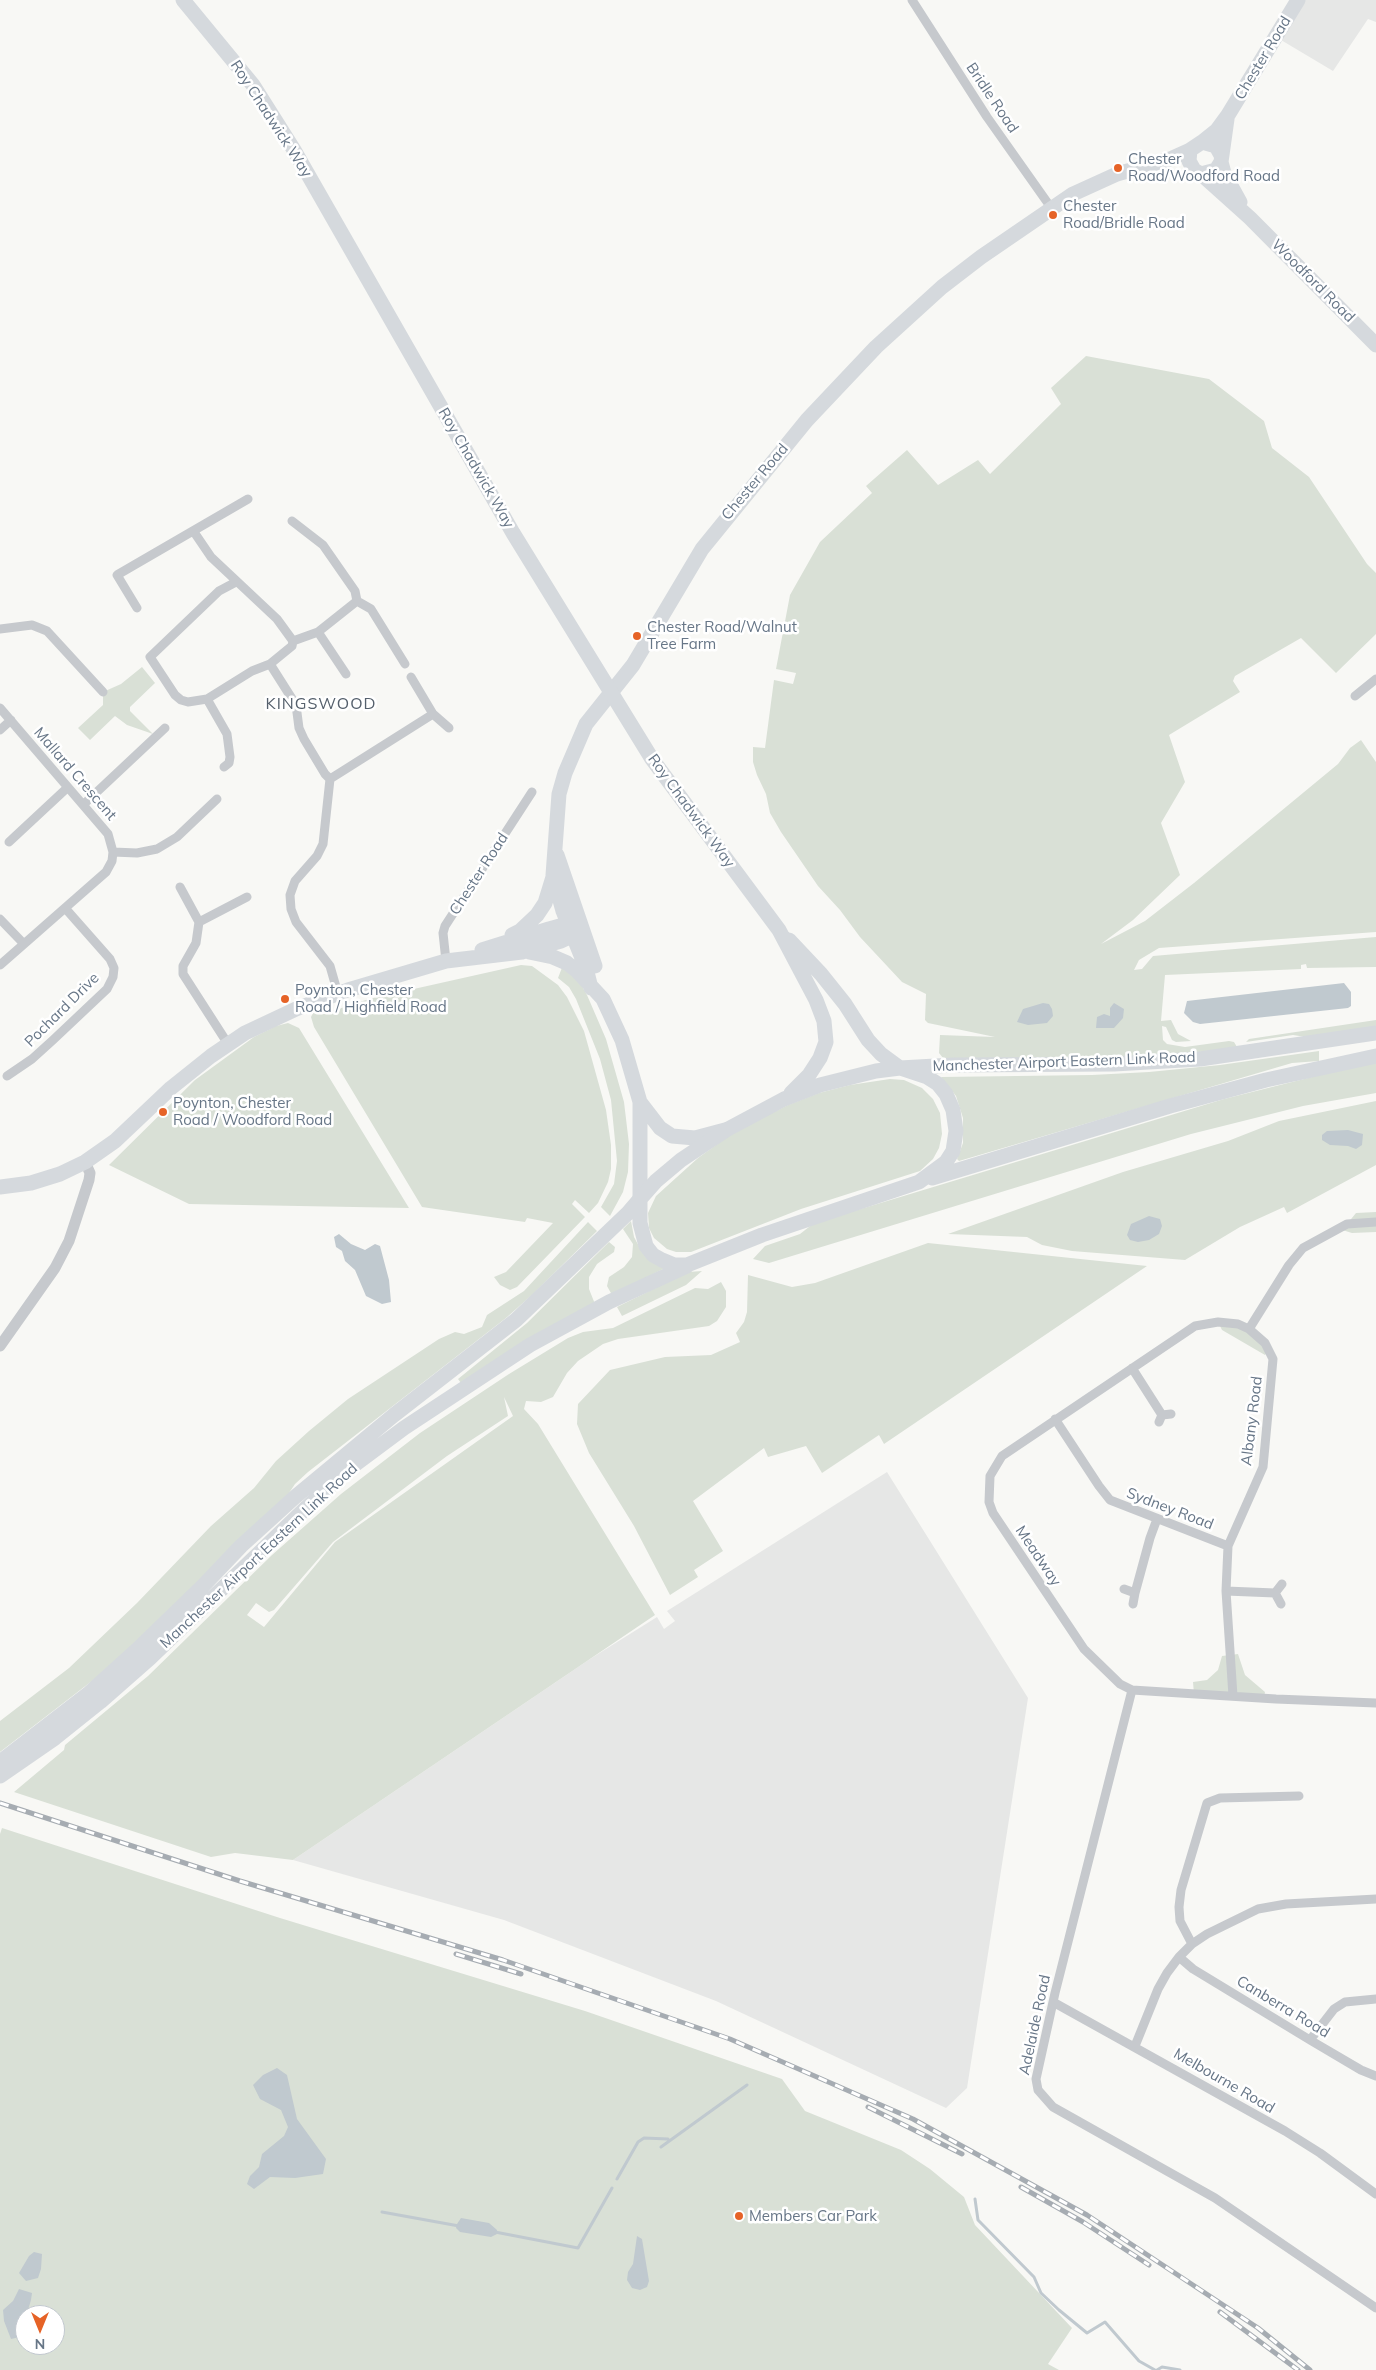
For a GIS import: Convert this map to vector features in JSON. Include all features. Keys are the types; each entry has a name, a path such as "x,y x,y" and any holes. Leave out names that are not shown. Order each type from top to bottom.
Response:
{"main road":[{"name":"Roy Chadwick Way","path":"183,0 253,85 294,150 513,533 652,759 779,930 816,1000 824,1021 826,1042 820,1058 809,1075 784,1099"},
{"name":"Chester Road","path":"687,1265 674,1265 662,1260 653,1255 646,1246 640,1223 640,1102 622,1040 603,1000 591,988 573,929 553,875 559,794 565,772 586,724 633,665 702,548 807,420 876,346 942,287 988,252 1052,209 1097,182 1170,159 1196,146 1217,130 1298,0"},
{"name":"Chester Road","path":"1221,158 1228,115"},
{"path":"1212,143 1221,158 1212,173 1198,172 1189,161 1196,146 1212,143"},
{"name":"Woodford Road","path":"1221,158 1224,174 1250,218"},
{"name":"Chester Road","path":"1141,168 1181,168 1198,172"},
{"name":"Woodford Road","path":"1198,172 1250,218 1376,345"},
{"path":"555,849 573,929 598,974 603,1000"},
{"path":"486,948 520,931 537,915 545,903 553,875"},
{"path":"0,1187 31,1183 60,1174 85,1162 115,1141 188,1073 228,1044 296,1009 486,948 573,929"},
{"path":"522,952 573,929"},
{"name":"Roy Chadwick Way","path":"779,930 800,950 845,1004 893,1051 906,1058 936,1066"},
{"path":"452,960 522,952 545,954 562,960 577,971 591,988"},
{"name":"Roy Chadwick Way","path":"845,1004 868,1040 881,1054 900,1068"},
{"name":"Manchester Airport Eastern Link Road","path":"784,1099 852,1076 900,1068 1114,1064 1200,1059 1376,1033"},
{"path":"919,1182 1170,1106 1284,1076 1376,1056"},
{"path":"900,1068 927,1077 938,1084 946,1094 955,1116 956,1131 953,1150 946,1162 919,1182"},
{"path":"726,1130 784,1099"},
{"name":"Chester Road","path":"640,1102 660,1128 672,1136 695,1138 726,1130"},
{"name":"Manchester Airport Eastern Link Road","path":"2,1770 168,1621 241,1546 295,1496 394,1415 516,1320 640,1199 656,1181 681,1160 726,1130"},
{"name":"Manchester Airport Eastern Link Road","path":"2,1770 55,1738 100,1702 150,1658 349,1469 404,1428 530,1345 609,1302 713,1253 919,1182"}],"street":[{"name":"Bridle Road","path":"912,0 987,117 1052,209"},
{"path":"137,608 117,575 248,499"},
{"path":"292,521 323,546 355,591 356,601"},
{"path":"194,532 212,556 236,582 277,619 293,641"},
{"path":"236,582 219,591 150,657 153,664 181,700 188,702 207,699 252,671 270,664 292,646 293,641"},
{"path":"293,641 318,632 356,601"},
{"path":"356,601 371,609 405,664"},
{"path":"0,629 32,625 47,630 103,692"},
{"path":"318,632 346,674"},
{"path":"270,664 296,705 299,728 304,739 330,778"},
{"path":"411,677 433,714 449,728"},
{"path":"1355,696 1376,678"},
{"path":"207,699 227,734 230,757 229,763 224,767"},
{"name":"Mallard Crescent","path":"0,708 108,834 114,852"},
{"path":"330,778 433,714"},
{"path":"0,730 11,720"},
{"path":"84,804 165,728"},
{"path":"330,778 323,844 317,856 294,881 290,895 290,909 296,922 330,966 338,994"},
{"path":"9,842 67,788"},
{"name":"Chester Road","path":"452,960 443,933 446,926 532,792"},
{"path":"0,965 106,872 114,852 137,853 156,850 177,837 217,799"},
{"path":"180,887 199,922 196,943 183,966 183,974 228,1044"},
{"path":"199,922 247,897"},
{"name":"Pochard Drive","path":"7,1076 32,1059 53,1040 107,989 113,978 114,968 110,959 65,908"},
{"path":"0,919 24,944"},
{"path":"0,1346 55,1268 69,1241 89,1180 90,1173 85,1162"},
{"path":"1249,1329 1289,1265 1303,1248 1347,1224 1376,1222"},
{"name":"Meadway","path":"1132,1690 1120,1684 1084,1649 998,1522 989,1502 990,1476 1002,1456 1195,1326 1206,1323 1230,1322 1249,1329"},
{"name":"Albany Road","path":"1233,1696 1226,1591 1228,1546 1263,1467 1271,1387 1272,1359 1269,1350 1258,1335 1249,1329"},
{"path":"1132,1368 1164,1417"},
{"name":"Sydney Road","path":"1056,1419 1110,1500 1228,1546"},
{"path":"1133,1604 1157,1519"},
{"path":"1275,1593 1282,1584"},
{"path":"1124,1589 1135,1593"},
{"path":"1226,1591 1275,1593"},
{"path":"1275,1593 1281,1604"},
{"path":"1132,1690 1376,1703"},
{"name":"Adelaide Road","path":"1132,1690 1053,2002 1036,2079 1038,2090 1047,2103 1215,2198 1376,2308"},
{"path":"1192,1944 1180,1921 1179,1907 1181,1890 1207,1803 1220,1798 1299,1796"},
{"path":"1135,2046 1158,1989 1178,1957 1192,1944 1218,1928 1258,1909 1286,1904 1376,1899"},
{"name":"Canberra Road","path":"1178,1957 1194,1969 1310,2040 1361,2070 1376,2076"},
{"path":"1310,2040 1334,2008 1345,2002 1376,1999"},
{"name":"Melbourne Road","path":"1053,2002 1285,2131 1320,2153 1376,2194"}],"shaded area":[{"path":"1304,0 1376,0 1376,22 1368,19 1333,71 1281,40"},
{"path":"1086,356 1209,379 1264,421 1272,448 1309,477 1367,564 1376,573 1376,634 1336,673 1301,638 1235,676 1233,681 1240,692 1169,735 1185,782 1161,823 1180,875 1133,920 1101,944 1145,921 1194,883 1338,764 1350,748 1361,740 1376,762 1376,932 1159,948 1139,960 1134,970 1142,969 1153,956 1376,937 1376,967 1307,968 1306,964 1301,965 1301,969 1165,975 1161,1021 1171,1020 1178,1034 1191,1041 1176,1042 1172,1040 1166,1027 1162,1026 1163,1040 1167,1044 1185,1047 1229,1041 1234,1042 1237,1047 1232,1050 1103,1058 943,1058 939,1053 940,1035 995,1037 928,1023 925,1020 926,994 902,982 860,937 840,910 818,886 781,832 770,813 766,794 757,775 753,762 753,747 765,748 774,680 793,684 796,673 776,669 790,595 820,542 872,493 866,486 907,450 938,485 978,460 990,474 1061,404 1051,388"},
{"path":"142,667 155,683 130,707 130,711 153,734 127,725 115,716 90,740 78,728 103,705 103,692 121,684"},
{"path":"521,965 532,966 558,985 567,997 584,1031 606,1110 611,1145 611,1169 608,1182 598,1203 589,1213 575,1200 572,1204 585,1217 517,1287 510,1290 500,1285 494,1277 506,1272 553,1223 527,1218 525,1222 422,1207 314,1027 311,1017 313,1013 323,1014 369,999"},
{"path":"563,965 582,986 587,995 606,1039 624,1102 629,1144 628,1172 623,1192 610,1216 601,1207 614,1184 617,1161 611,1100 600,1059 576,999 569,987 558,978"},
{"path":"1344,983 1351,992 1351,1006 1348,1008 1200,1024 1193,1022 1184,1013 1187,1001"},
{"path":"1043,1003 1049,1004 1052,1009 1053,1016 1047,1023 1028,1025 1017,1022 1023,1009"},
{"path":"1114,1003 1124,1009 1123,1018 1114,1028 1096,1028 1097,1017 1104,1014 1110,1016 1110,1008"},
{"path":"1376,1020 1376,1030 1319,1039 1293,1035 1246,1042 1249,1039"},
{"path":"288,1023 299,1028 409,1208 189,1204 109,1165 195,1080 254,1037 276,1026"},
{"path":"1319,1051 1319,1061 1292,1063 959,1161 957,1159 963,1143 963,1118 956,1096 941,1077 1092,1075 1149,1072 1220,1065"},
{"path":"1376,1061 1376,1093 1303,1106 1191,1134 769,1263 753,1259 765,1246 800,1234 814,1223 1224,1099"},
{"path":"890,1079 904,1080 922,1088 933,1099 940,1113 942,1134 939,1148 933,1159 920,1171 801,1209 691,1252 676,1252 667,1249 654,1238 649,1228 648,1213 656,1196 698,1158 733,1133 788,1105 819,1093 850,1085"},
{"path":"1376,1101 1376,1165 1287,1213 1284,1207 1240,1227 1185,1260 1072,1251 1042,1245 1027,1237 948,1234 1123,1172 1228,1141 1279,1121"},
{"path":"1348,1130 1363,1134 1362,1145 1356,1149 1348,1146 1330,1145 1322,1140 1322,1135 1327,1131"},
{"path":"1376,1212 1376,1232 1352,1233 1339,1229 1347,1224 1356,1213"},
{"path":"1149,1216 1160,1219 1162,1226 1159,1234 1149,1240 1138,1242 1130,1240 1127,1235 1131,1224"},
{"path":"631,1221 634,1237 641,1250 667,1267 612,1295 607,1286 609,1277 624,1267 632,1257 633,1244 623,1229"},
{"path":"588,1222 597,1231 533,1294 506,1318 308,1472 295,1484 285,1499 110,1667 0,1752 0,1721 69,1668 137,1603 211,1526 254,1488 276,1461 309,1431 348,1399 439,1339 455,1332 464,1334 482,1327 487,1315 524,1291"},
{"path":"339,1234 351,1244 365,1250 375,1244 380,1246 389,1280 391,1302 382,1304 366,1296 355,1270 345,1261 342,1251 336,1247 334,1237"},
{"path":"609,1242 615,1247 614,1252 597,1264 589,1277 589,1289 595,1304 461,1383 458,1379 527,1323"},
{"path":"928,1243 1147,1266 884,1444 879,1435 822,1473 806,1446 768,1457 764,1448 693,1501 723,1551 694,1570 698,1577 670,1595 634,1526 589,1453 577,1424 578,1404 610,1370 665,1357 711,1355 740,1342 736,1333 744,1322 747,1312 748,1275 792,1287 815,1283"},
{"path":"702,1271 686,1285 622,1316 617,1307 688,1272"},
{"path":"721,1282 726,1291 726,1307 717,1321 709,1326 618,1339 603,1344 578,1361 567,1373 553,1397 541,1402 526,1401 524,1409 538,1424 655,1615 293,1860 235,1853 211,1857 14,1792 64,1750 65,1745 148,1676 272,1555 341,1494 420,1433 509,1374 568,1338 583,1332 613,1328 695,1288 708,1289","holes":["504,1397 513,1416 335,1542 264,1627 247,1615 256,1603 269,1612 274,1610 333,1542 447,1456 508,1416"]},
{"path":"1218,1322 1238,1324 1269,1350 1265,1355 1222,1330"},
{"path":"887,1472 1028,1698 967,2088 946,2108 716,2001 504,1920 293,1860 590,1659 657,1617 664,1629 675,1621 667,1611"},
{"path":"1238,1654 1245,1675 1265,1692 1264,1698 1194,1694 1193,1682 1207,1680 1218,1670 1222,1656"},
{"path":"2,1828 280,1918 585,2011 782,2079 805,2111 901,2150 930,2169 964,2197 975,2225 1072,2328 1048,2364 1059,2370 0,2370 0,1834"},
{"path":"277,2068 287,2075 297,2119 326,2159 323,2174 295,2178 270,2177 254,2189 247,2184 250,2176 259,2167 262,2154 284,2136 288,2127 281,2110 260,2099 253,2085 263,2075"},
{"path":"461,2218 489,2223 497,2230 497,2234 491,2237 460,2232 456,2228"},
{"path":"637,2236 642,2239 649,2281 647,2287 640,2290 632,2288 627,2280 628,2272 633,2264"},
{"path":"34,2252 42,2254 41,2269 38,2278 26,2281 19,2273 29,2256"},
{"path":"19,2289 32,2293 30,2305 15,2305 15,2338 11,2339 4,2321 3,2310 13,2301"}],"waterway":[{"path":"661,2147 747,2085"},
{"path":"617,2179 638,2142 644,2138 668,2139"},
{"path":"495,2232 578,2248 612,2188"},
{"path":"975,2199 978,2220 1034,2277 1041,2293 1087,2333 1105,2322 1139,2361 1155,2370"},
{"path":"382,2212 459,2226"},
{"path":"1157,2370 1162,2367 1180,2370"}],"railway":[{"path":"0,1803 240,1881 503,1960 730,2039 913,2119 1087,2215 1258,2328 1310,2370"},
{"path":"456,1954 521,1974"},
{"path":"868,2107 962,2154"},
{"path":"1021,2187 1083,2222 1149,2265"},
{"path":"1220,2312 1298,2370"}],"place":[{"name":"Chester Road/Woodford Road","path":"1118,168"},
{"name":"Chester Road/Bridle Road","path":"1053,215"},
{"name":"Chester Road/Walnut Tree Farm","path":"637,636"},
{"name":"Poynton, Chester Road / Highfield Road","path":"285,999"},
{"name":"Poynton, Chester Road / Woodford Road","path":"163,1112"},
{"name":"Members Car Park","path":"739,2216"}],"district":[{"name":"KINGSWOOD","path":"321,704"}]}
